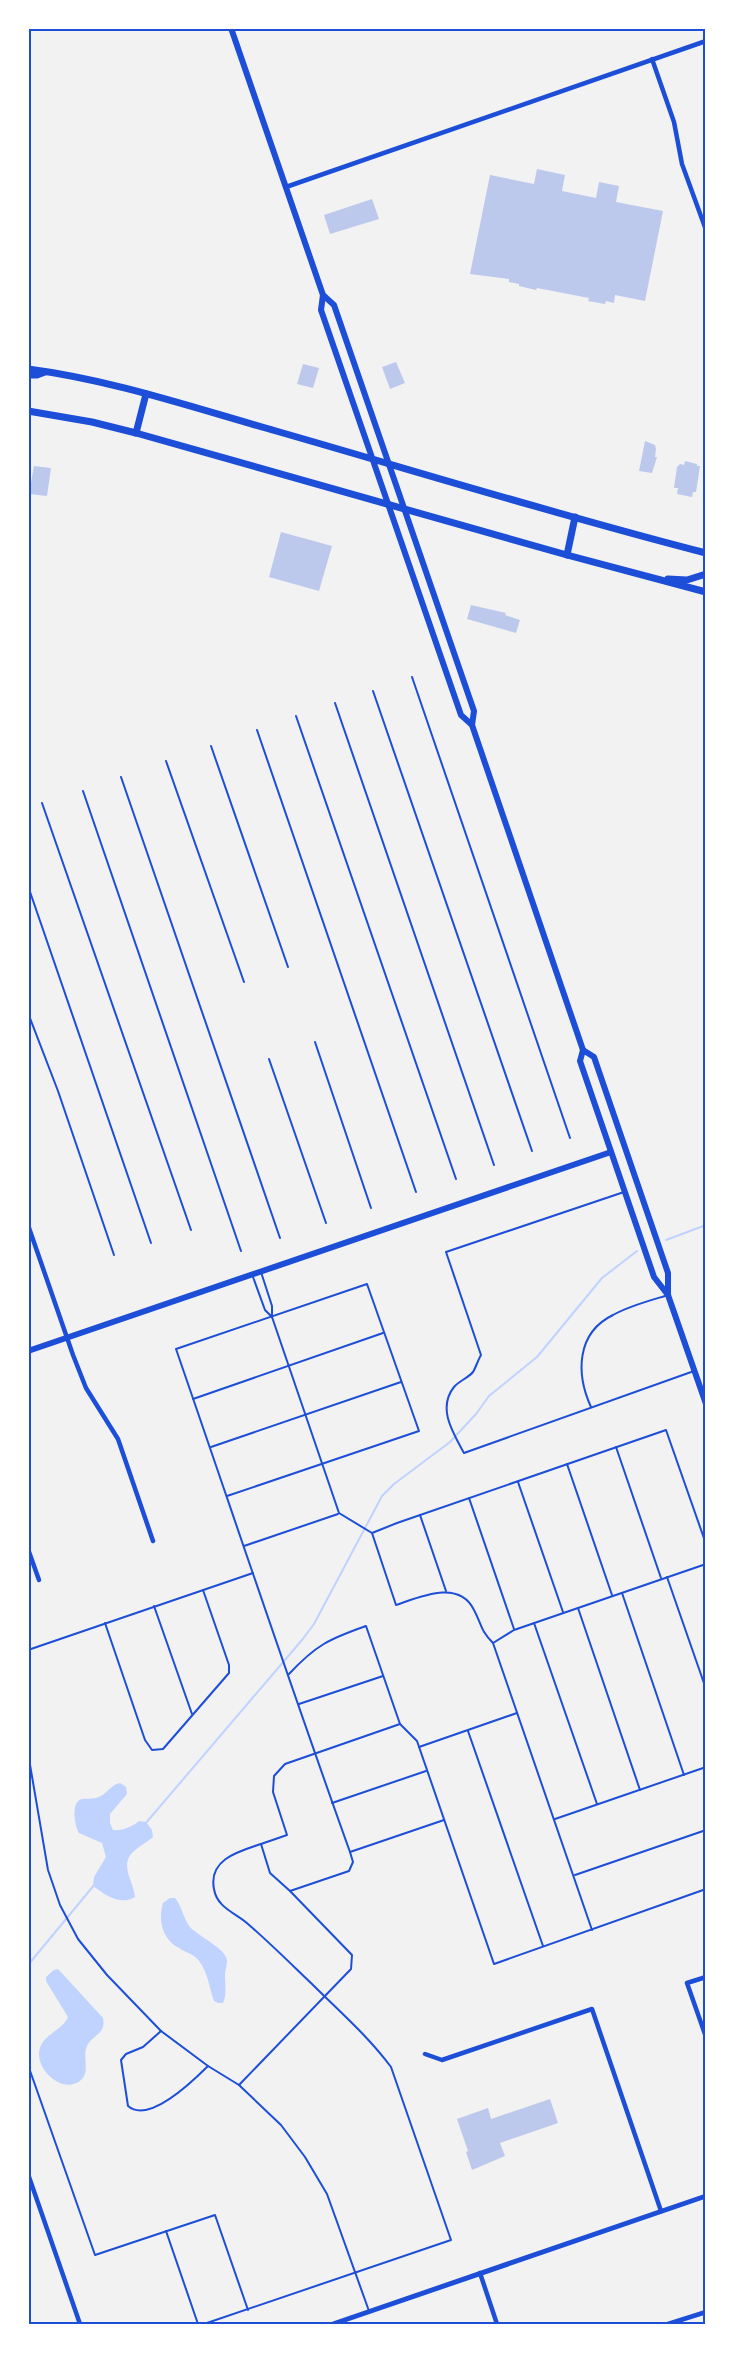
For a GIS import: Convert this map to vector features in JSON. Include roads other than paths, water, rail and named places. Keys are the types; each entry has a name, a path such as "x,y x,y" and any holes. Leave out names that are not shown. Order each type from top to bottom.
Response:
{"main road":[{"path":"231,28 323,295 321,310 372,459 461,715 472,725"},
{"path":"323,295 334,305 389,463 474,711 472,725 584,1050 594,1057 668,1273 668,1295 705,1404"},
{"path":"28,369 146,394 705,553"},
{"path":"28,375 47,372"},
{"path":"136,433 146,394"},
{"path":"28,411 92,422 136,433 705,592"},
{"path":"567,555 575,517"},
{"path":"650,578 687,580 705,574"},
{"path":"584,1050 580,1061 610,1152 654,1277 668,1295"},
{"path":"28,1351 610,1152"}],"street":[{"path":"286,187 705,41"},
{"path":"652,59 674,122 682,164 705,230"},
{"path":"28,1225 86,1388 117,1439 153,1541"},
{"path":"28,1549 39,1580"},
{"path":"705,1977 687,1983 705,2037"},
{"path":"425,2054 442,2060 591,2009 661,2211"},
{"path":"28,2174 80,2325"},
{"path":"333,2325 705,2196"},
{"path":"480,2273 497,2325"},
{"path":"668,2325 705,2312"}],"lane":[{"path":"412,677 570,1138"},
{"path":"373,691 532,1151"},
{"path":"335,703 494,1165"},
{"path":"296,716 456,1179"},
{"path":"257,730 416,1192"},
{"path":"211,746 288,967"},
{"path":"166,761 244,982"},
{"path":"120,777 280,1238"},
{"path":"83,791 242,1251"},
{"path":"42,803 191,1230"},
{"path":"28,886 151,1243"},
{"path":"28,1013 114,1255"},
{"path":"315,1042 371,1208"},
{"path":"269,1059 326,1223"},
{"path":"624,1192 446,1252 481,1355 474,1371 454,1388 446,1403 446,1412 453,1434 464,1453 694,1371"},
{"path":"261,1271 272,1306 272,1317 339,1513 371,1533 396,1605 446,1591 463,1597 474,1608 482,1632 492,1643 592,1931"},
{"path":"252,1274 264,1310 272,1317"},
{"path":"227,1496 419,1431 367,1284 176,1349 350,1852 352,1862 348,1871 290,1891"},
{"path":"591,1407 584,1390 580,1370 585,1344 598,1326 611,1315 668,1295"},
{"path":"193,1399 384,1332"},
{"path":"210,1447 401,1382"},
{"path":"371,1533 666,1430 705,1544"},
{"path":"616,1447 662,1579"},
{"path":"567,1464 612,1596"},
{"path":"518,1482 564,1613"},
{"path":"469,1498 514,1630"},
{"path":"244,1546 339,1513"},
{"path":"420,1515 446,1591"},
{"path":"492,1643 514,1630 705,1564"},
{"path":"28,1650 253,1573"},
{"path":"667,1577 705,1689"},
{"path":"105,1623 145,1740 152,1750 163,1749 229,1673 229,1665 203,1590"},
{"path":"622,1593 684,1775"},
{"path":"154,1606 192,1715"},
{"path":"578,1608 640,1790"},
{"path":"534,1623 597,1804"},
{"path":"288,1675 309,1653 331,1638 366,1626 400,1724 417,1741 494,1964 705,1889"},
{"path":"299,1704 383,1676"},
{"path":"419,1747 517,1713"},
{"path":"204,2325 451,2240 391,2067 374,2044 324,1996 246,1922 219,1902 214,1889 214,1877 219,1864 229,1855 287,1835 273,1792 274,1776 285,1764 400,1724"},
{"path":"468,1731 543,1947"},
{"path":"28,1753 48,1870 63,1911 78,1939 107,1975 160,2031 208,2066 239,2085 281,2125 305,2157 327,2194 369,2312"},
{"path":"555,1819 705,1767"},
{"path":"332,1803 427,1771"},
{"path":"350,1852 444,1820"},
{"path":"574,1875 705,1830"},
{"path":"239,2085 351,1969 352,1955 270,1873 261,1844"},
{"path":"160,2031 143,2047 126,2054 121,2060 128,2106 134,2111 141,2111 178,2094 208,2066"},
{"path":"28,2065 95,2255 215,2215 248,2310"},
{"path":"166,2231 198,2325"}],"water":[{"path":"120,1783 126,1787 127,1794 110,1814 113,1830 127,1828 139,1821 146,1822 152,1830 153,1837 129,1857 127,1868 135,1897 124,1900 108,1896 93,1886 94,1877 106,1857 102,1843 79,1833 74,1814 78,1801 98,1797"},
{"path":"170,1898 175,1898 190,1927 226,1957 223,2003 214,2001 206,1975 197,1958 173,1944 165,1934 161,1916 163,1903"},
{"path":"58,1969 103,2018 104,2023 86,2048 84,2076 74,2084 66,2085 51,2078 41,2064 39,2056 42,2043 68,2017 46,1981 46,1977"}],"waterway":[{"path":"666,1240 706,1225"},
{"path":"145,1824 314,1624 382,1496 394,1484 450,1442 489,1396 537,1357 602,1278 637,1251"},
{"path":"28,1965 95,1884"}]}
